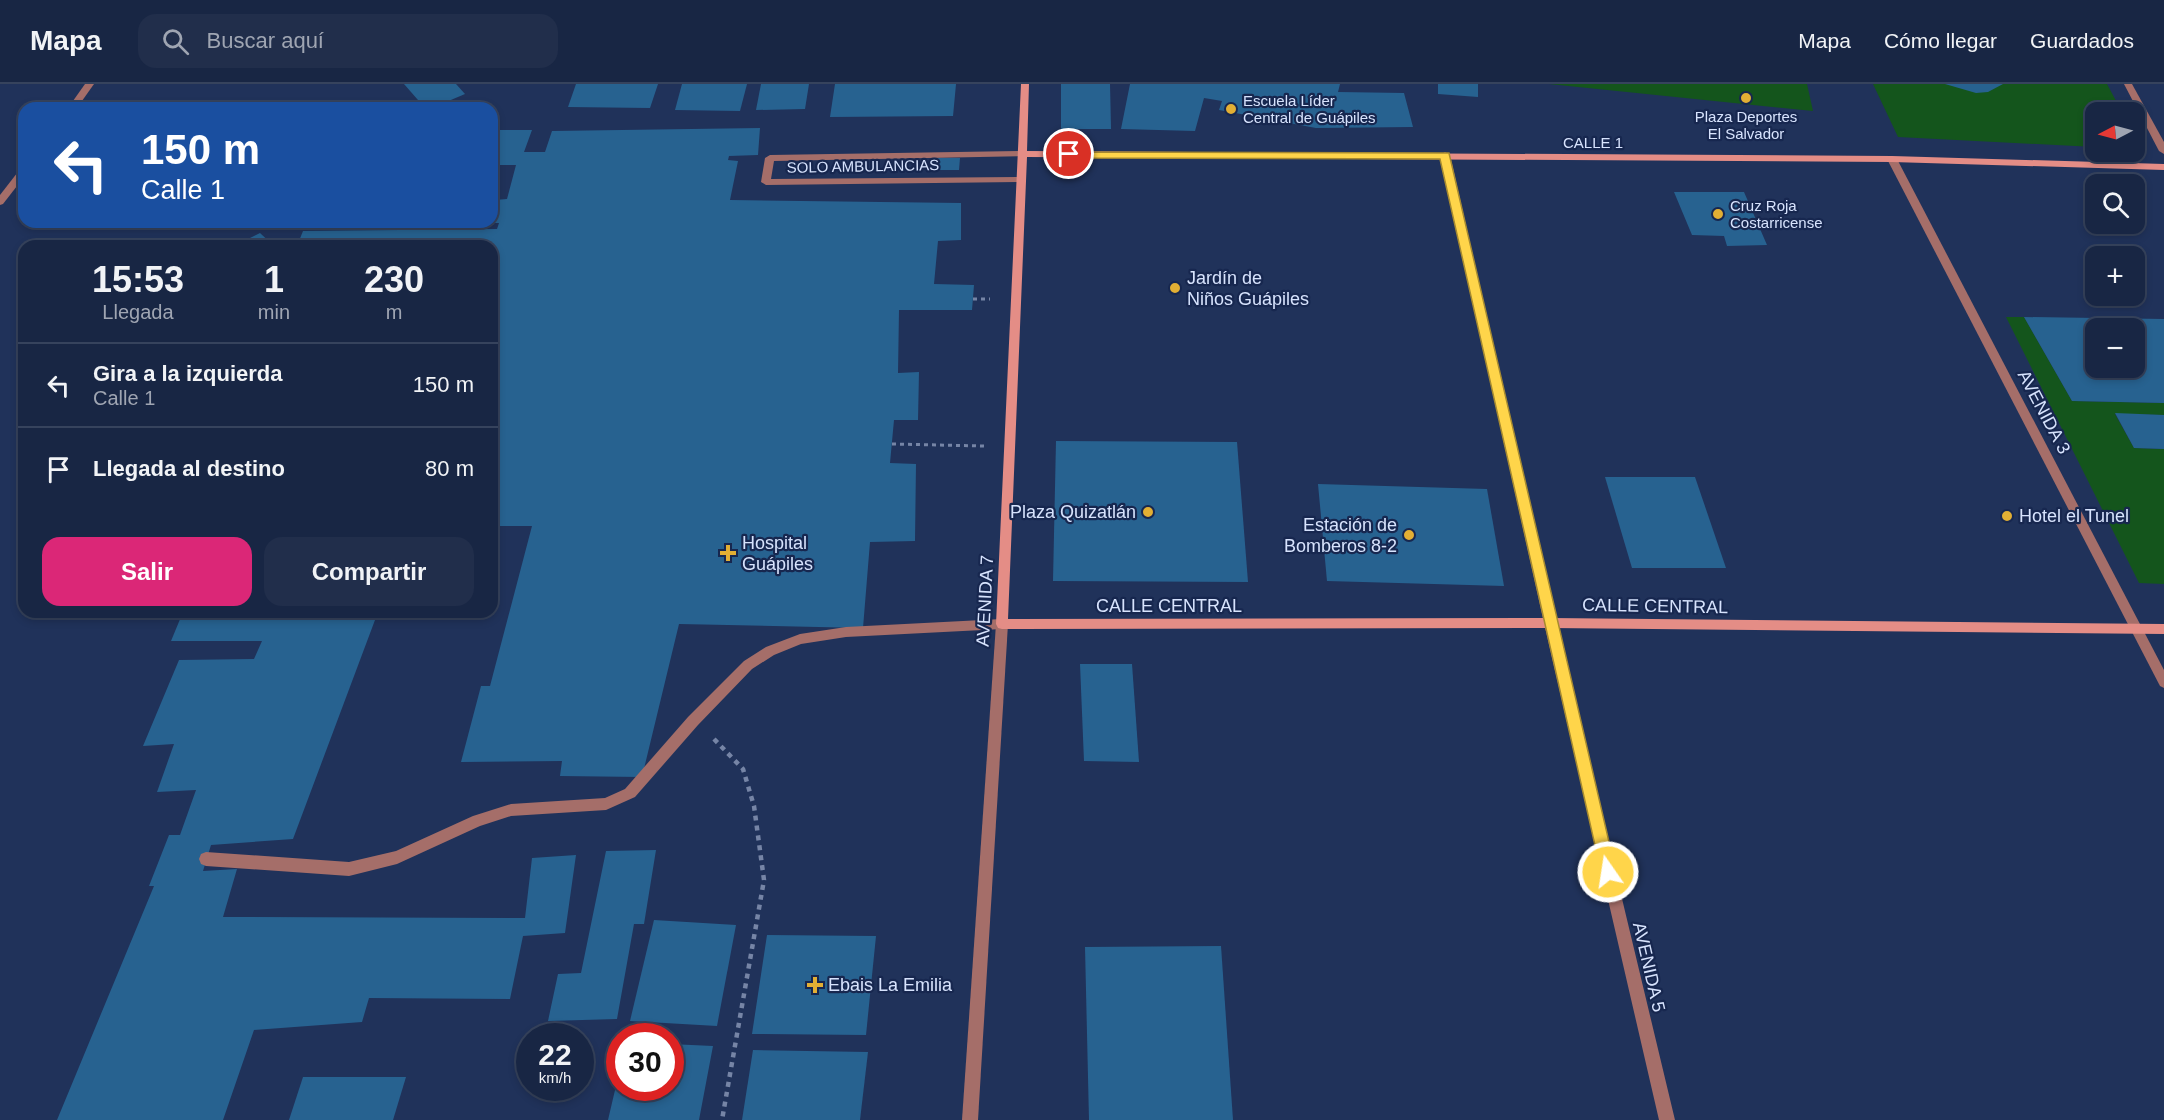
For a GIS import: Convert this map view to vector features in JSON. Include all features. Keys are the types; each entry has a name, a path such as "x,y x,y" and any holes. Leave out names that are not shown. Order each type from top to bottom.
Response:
{"main road":[{"name":"AVENIDA 7","path":"1002,624 1025,84"},
{"name":"CALLE 1","path":"1022,154 1892,159 2164,167"},
{"name":"CALLE CENTRAL","path":"1002,624 1550,623 2164,629"}],"street":[{"path":"76,102 90,84"},
{"path":"2128,84 2164,151"},
{"name":"SOLO AMBULANCIAS","path":"1021,179 765,182 770,158 1022,154"},
{"name":"AVENIDA 5","path":"1445,156 1550,623 1666,1120"},
{"name":"AVENIDA 3","path":"1892,159 2164,682"},
{"path":"0,202 18,178"},
{"path":"206,859 349,869 397,857 478,820 511,810 606,804 630,793 693,721 748,665 770,651 800,639 846,632 1002,624"},
{"name":"AVENIDA 7","path":"970,1120 1002,624"}],"path":[{"path":"892,444 1011,446"},
{"path":"693,721 744,769 754,806 764,879 722,1120"}],"green space":[{"name":"Plaza Deportes El Salvador","path":"1549,84 1807,84 1813,111"},
{"path":"1873,84 2107,84 2117,102 2085,102 2085,146 1898,137"},
{"path":"2006,317 2024,317 2072,401 2164,403 2164,415 2115,414 2134,448 2164,449 2164,584 2139,583"}],"building":[{"path":"404,84 456,84 465,94 446,102 420,102"},
{"path":"576,84 658,84 650,108 568,107"},
{"path":"682,84 747,84 740,111 675,110"},
{"path":"761,84 809,84 805,109 756,110"},
{"path":"835,84 956,84 953,116 830,117"},
{"path":"1061,84 1110,84 1111,129 1061,129"},
{"path":"1130,84 1340,84 1338,92 1404,93 1413,127 1316,128 1219,110 1222,101 1204,98 1195,131 1121,129"},
{"path":"1438,84 1478,84 1478,97 1438,94"},
{"path":"1945,84 2003,84 1988,92 1976,93"},
{"path":"760,128 758,155 729,156 728,160 738,161 730,200 961,203 961,240 938,241 934,284 974,285 972,310 899,310 898,373 919,372 918,420 894,420 890,463 916,464 915,541 870,542 863,628 679,624 642,777 560,776 562,761 461,762 481,686 490,686 532,526 498,526 498,240 299,240 303,231 497,229 498,200 507,199 516,165 498,165 498,130 532,130 524,152 545,152 552,131"},
{"path":"935,158 960,158 959,170 934,170"},
{"name":"Cruz Roja Costarricense","path":"1674,192 1744,192 1767,245 1727,246 1724,236 1692,235"},
{"path":"260,233 268,240 246,240"},
{"path":"2024,317 2094,318 2085,318 2085,378 2145,378 2145,319 2164,319 2164,403 2072,401"},
{"path":"2115,413 2164,415 2164,449 2134,448"},
{"name":"Plaza Quizatlán","path":"1056,441 1237,442 1248,582 1053,581"},
{"path":"1605,477 1695,477 1726,568 1632,568"},
{"name":"Estación de Bomberos 8-2","path":"1318,484 1487,489 1504,586 1327,581"},
{"path":"181,618 376,618 293,839 211,845 203,871 237,869 223,917 525,918 532,858 576,855 565,933 523,936 510,999 369,998 362,1022 254,1030 223,1120 57,1120 154,886 149,886 169,835 180,835 196,790 157,792 174,744 143,746 179,660 254,659 262,641 171,641"},
{"path":"1080,664 1132,664 1139,762 1084,761"},
{"path":"656,850 644,924 634,924 617,1019 548,1021 558,974 581,973 606,851"},
{"path":"654,920 736,925 717,1026 630,1021"},
{"name":"Ebais La Emilia","path":"767,935 876,936 866,1035 752,1034"},
{"path":"1221,946 1233,1120 1089,1120 1085,947"},
{"path":"684,1045 713,1046 699,1120 608,1120 612,1101 684,1101"},
{"path":"753,1050 868,1052 860,1120 742,1120"},
{"path":"303,1077 406,1077 393,1120 289,1120"}],"place":[{"name":"Plaza Deportes El Salvador","path":"1746,98"},
{"name":"Escuela Líder Central de Guápiles","path":"1231,109"},
{"name":"Cruz Roja Costarricense","path":"1718,214"},
{"name":"Jardín de Niños Guápiles","path":"1175,288"},
{"name":"Plaza Quizatlán","path":"1148,512"},
{"name":"Hotel el Tunel","path":"2007,516"},
{"name":"Estación de Bomberos 8-2","path":"1409,535"},
{"name":"Hospital Guápiles","path":"728,553"},
{"name":"Ebais La Emilia","path":"815,985"}],"route":[{"path":"1069,154 1445,156 1608,872"}]}
